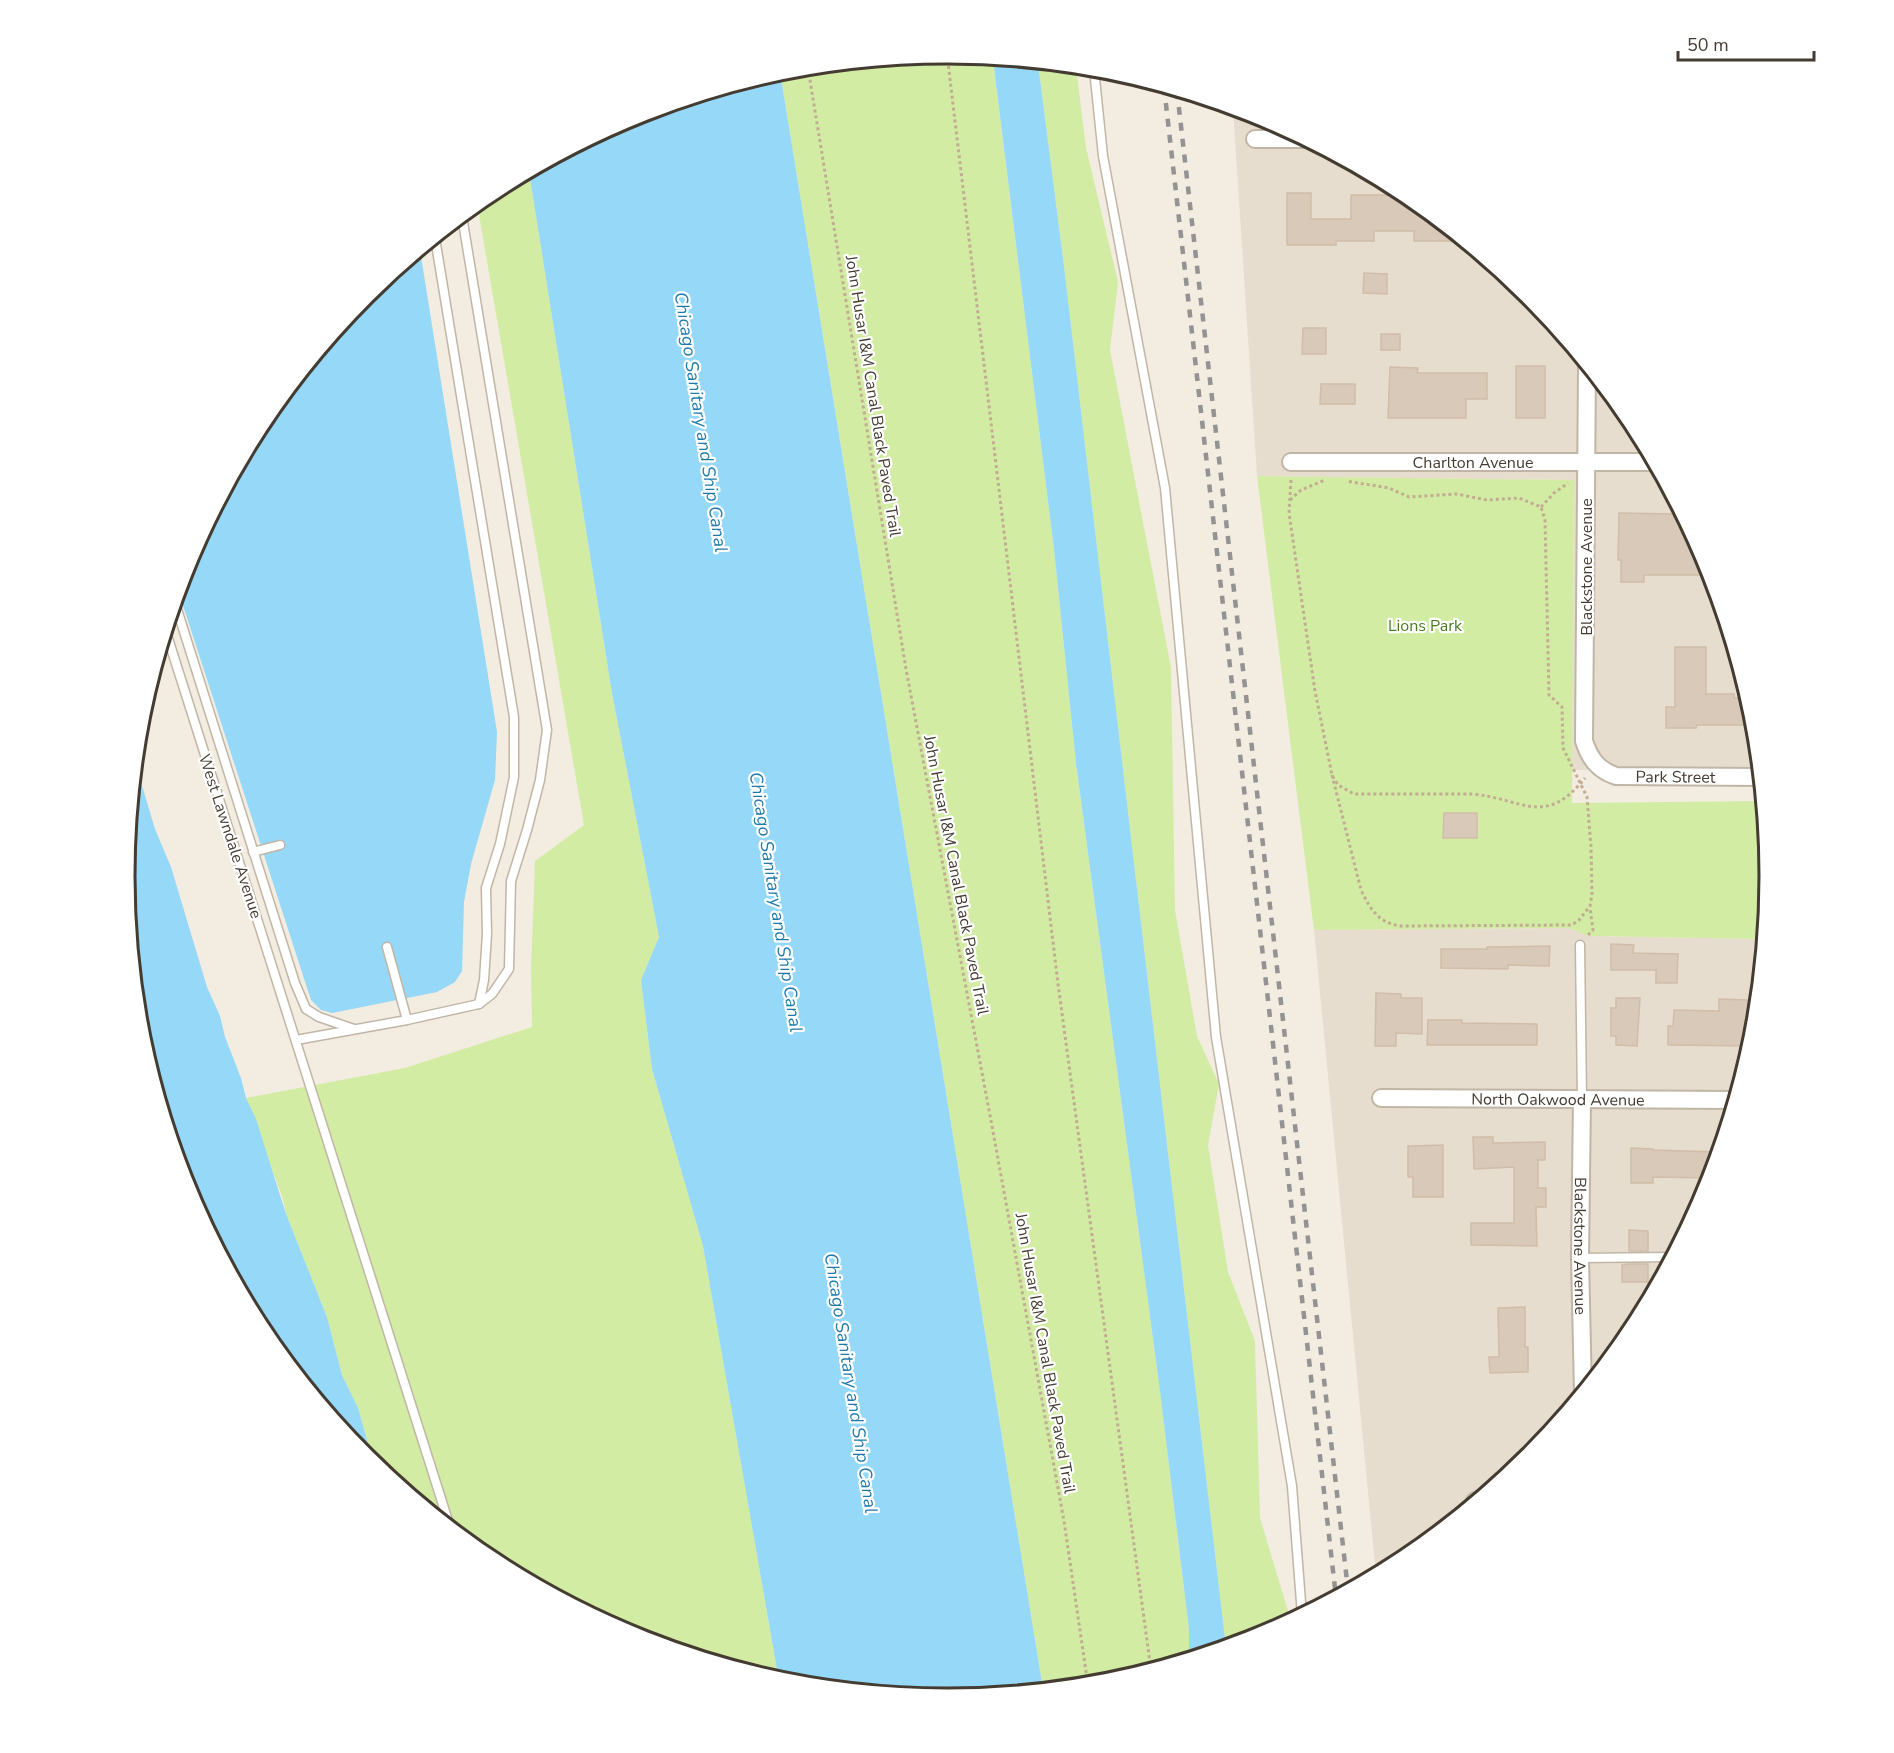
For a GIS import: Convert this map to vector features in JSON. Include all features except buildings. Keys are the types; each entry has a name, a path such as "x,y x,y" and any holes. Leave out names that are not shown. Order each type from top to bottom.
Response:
{"street":[{"path":"1255,139 1286,139"},
{"name":"Blackstone Avenue","path":"1587,377 1584,741 1588,754 1596,765"},
{"name":"Charlton Avenue","path":"1292,462 1586,469 1645,463"},
{"name":"Park Street","path":"1596,765 1616,776 1753,777"},
{"name":"North Oakwood Avenue","path":"1381,1098 1727,1100"},
{"name":"Blackstone Avenue","path":"1582,1100 1580,1258 1583,1381"}],"lane":[{"path":"1095,78 1103,156 1165,488 1216,1037 1292,1486 1301,1607"},
{"path":"296,1040 407,1020 479,1004 492,994 509,969 511,881 540,780 547,730 463,224"},
{"path":"436,246 514,717 514,777 500,844 486,888 487,934 484,980 479,1004"},
{"path":"178,614 295,983 306,1009 319,1017 354,1030"},
{"name":"West Lawndale Avenue","path":"170,643 446,1515"},
{"path":"253,852 280,845"},
{"path":"1580,945 1582,1100"},
{"path":"387,947 407,1020"},
{"path":"1580,1258 1664,1257"}],"path":[{"path":"948,64 1058,984 1150,1663"},
{"name":"John Husar I&M Canal Black Paved Trail","path":"809,76 906,669 1064,1521 1087,1676"},
{"path":"1292,462 1289,513 1315,691 1332,775 1361,890 1367,904 1382,921 1402,926 1572,925 1585,914 1590,906"},
{"path":"1541,507 1554,493 1586,469"},
{"path":"1290,500 1301,490 1328,479"},
{"path":"1337,480 1389,488 1409,497 1456,494 1487,500 1519,498 1541,507"},
{"path":"1541,507 1545,520 1549,695 1562,707 1563,748 1587,796 1589,815 1592,894 1590,906 1593,930 1580,945"},
{"path":"1332,775 1338,784 1354,794 1473,794 1487,795 1525,806 1545,807 1557,804 1580,784 1596,765"}],"shaded area":[{"path":"1234,117 1306,148 1353,173 1398,201 1441,232 1521,302 1591,382 1622,425 1650,471 1675,517 1697,566 1716,615 1731,666 1752,768 1572,770 1574,480 1257,476"},
{"path":"1568,928 1589,936 1756,939 1743,1035 1716,1138 1675,1236 1650,1283 1622,1328 1591,1371 1521,1451 1441,1521 1375,1566 1314,930"}],"green space":[{"path":"947,64 994,66 1054,549 1076,763 1160,1391 1189,1629 1189,1651 1105,1673 1042,1683 782,82 841,71"},
{"path":"1039,70 1077,75 1086,148 1118,282 1110,350 1171,668 1175,910 1197,1036 1219,1084 1208,1145 1228,1272 1255,1341 1260,1518 1289,1613 1225,1639 1064,266"},
{"path":"530,180 612,693 659,937 641,980 652,1069 703,1246 777,1670 737,1661 636,1627 541,1580 496,1552 453,1521 373,1451 369,1447 358,1408 342,1375 327,1317 286,1214 283,1199 246,1098 405,1068 532,1027 531,968 535,861 584,825 479,213"},
{"name":"Lions Park","path":"1257,476 1574,480 1572,803 1755,801 1759,876 1756,939 1589,936 1568,928 1314,930"}],"water":[{"path":"994,66 1039,70 1064,266 1225,1639 1189,1651 1189,1629 1160,1391 1076,763 1054,549"},
{"name":"Chicago Sanitary and Ship Canal","path":"782,82 1042,1683 1000,1687 894,1687 841,1682 777,1670 703,1246 652,1069 641,980 659,937 612,693 530,180 588,148 636,126 737,92"},
{"path":"421,258 497,732 495,780 471,864 464,902 462,971 455,982 437,992 332,1013 321,1010 311,1000 182,604 219,517 272,425 337,341 373,302"},
{"path":"141,784 155,829 171,867 207,987 220,1016 246,1098 256,1119 286,1214 327,1317 342,1375 358,1408 369,1447 303,1371 272,1328 219,1236 178,1138 151,1035 142,982 135,876"}],"railway":[{"path":"1165,94 1335,1589"},
{"path":"1178,99 1347,1583"}]}
